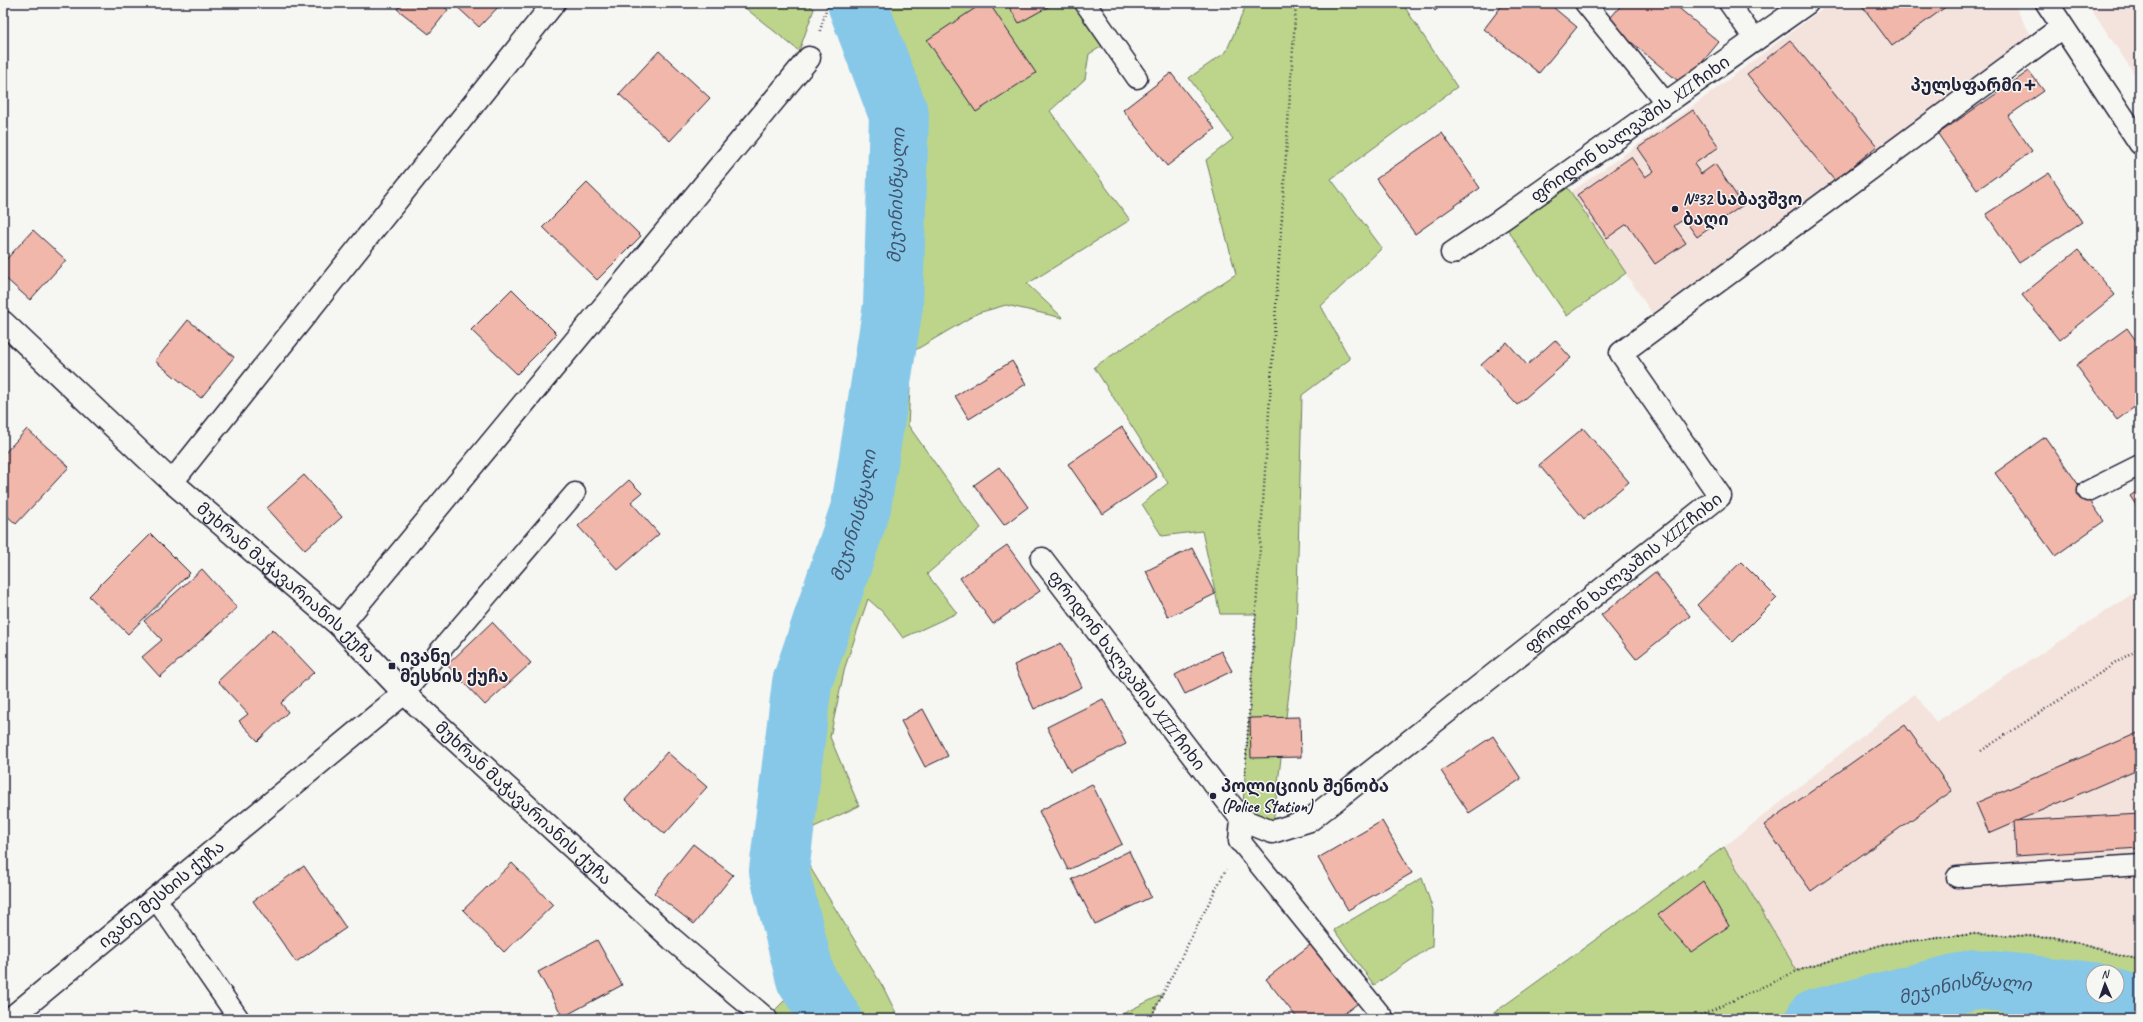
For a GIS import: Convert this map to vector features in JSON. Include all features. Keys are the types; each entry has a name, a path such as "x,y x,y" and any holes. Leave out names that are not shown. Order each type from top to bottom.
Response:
{"main road":[{"path":"172,482 554,3"},
{"name":"ფრიდონ ხალვაშის XII ჩიხი","path":"1452,253 1808,3"},
{"path":"2047,3 2140,143"},
{"name":"ფრიდონ ხალვაშის XIII ჩიხი","path":"1042,559 1242,820 1272,832 1310,820 1720,496 1620,353 2062,27"},
{"path":"340,626 809,58"},
{"name":"მუხრან მაჭავარიანის ქუჩა","path":"3,322 172,482 340,626 404,693 672,939 765,1019"},
{"name":"ივანე მესხის ქუჩა","path":"10,1019 404,693"},
{"path":"1240,841 1242,820"}],"lane":[{"path":"1085,3 1137,78"},
{"path":"1585,3 1666,103"},
{"path":"1729,3 1755,40"},
{"path":"2088,491 2140,465"},
{"path":"404,693 575,493"},
{"path":"1240,841 1384,1019"},
{"path":"1957,877 2140,866"},
{"path":"156,898 239,1019"}],"path":[{"path":"821,29 828,3"},
{"path":"1242,820 1296,3"},
{"path":"1981,751 2140,647"},
{"path":"1150,1019 1240,841"},
{"path":"1693,1019 1797,971 1884,944 1974,934 2053,937 2140,960"}],"shaded area":[{"path":"1830,3 2013,3 2032,37 1780,225 1652,313 1571,192 1697,103"},
{"path":"2087,3 2140,3 2140,82"},
{"path":"2140,589 2140,960 2053,937 1974,934 1884,944 1797,971 1724,847 1915,694 1936,722"},
{"path":"1969,1014 1992,1019 1955,1019"}],"green space":[{"path":"739,3 807,3 814,9 799,51"},
{"path":"857,3 1085,3 1111,41 1089,54 1085,79 1050,111 1130,220 1027,284 1063,318 1006,305 978,313 912,352 908,425 981,528 927,574 957,613 903,638 886,615 868,599 845,667 830,737 859,806 814,827 808,864 883,987 899,1019 766,1019 806,979 779,871 802,683 861,507 893,306 899,115"},
{"path":"1247,3 1402,3 1457,87 1331,179 1382,248 1321,306 1350,359 1302,395 1296,635 1272,832 1242,820 1256,614 1220,614 1202,531 1162,536 1142,504 1168,483 1094,367 1236,274 1206,160 1233,139 1189,78 1226,52"},
{"path":"1561,178 1626,273 1567,316 1501,220"},
{"path":"1724,847 1797,971 1884,944 1974,934 2053,937 2140,960 2140,1019 1992,1019 1969,1014 1955,1019 1493,1019 1491,1015"},
{"path":"1422,878 1433,910 1432,946 1374,985 1334,930"},
{"path":"1163,994 1150,1019 1112,1019"}],"building":[{"path":"402,3 440,3 448,10 429,34 397,9"},
{"path":"453,3 502,3 479,27"},
{"path":"983,3 989,3 1036,73 976,112 927,40"},
{"path":"1007,3 1055,3 1019,23"},
{"path":"1428,3 1444,3 1435,11"},
{"path":"1504,3 1548,3 1577,27 1539,73 1484,29"},
{"path":"1623,3 1673,3 1719,42 1683,85 1607,22"},
{"path":"1860,3 1951,3 1892,46"},
{"path":"2135,3 2140,3 2140,12"},
{"path":"1790,40 1877,146 1835,181 1747,74"},
{"path":"659,51 710,98 670,141 619,94"},
{"path":"2029,71 2044,91 2008,116 2032,151 1977,190 1938,134"},
{"path":"1171,73 1215,129 1167,166 1123,110"},
{"path":"1693,110 1719,147 1694,164 1701,174 1715,164 1743,205 1697,237 1684,219 1674,226 1686,243 1655,264 1627,224 1607,238 1577,195 1631,157 1645,177 1654,171 1638,148"},
{"path":"1442,133 1480,188 1415,234 1376,179"},
{"path":"2049,173 2082,222 2019,263 1986,214"},
{"path":"587,183 641,236 597,280 543,227"},
{"path":"33,230 66,260 30,300 3,276 3,263"},
{"path":"2078,250 2115,295 2059,340 2022,295"},
{"path":"512,289 557,334 517,374 471,330"},
{"path":"188,320 234,357 201,398 155,361"},
{"path":"2127,328 2140,346 2140,403 2117,420 2076,365"},
{"path":"1555,340 1571,358 1517,405 1481,365 1507,342 1527,365"},
{"path":"1012,361 1026,384 969,419 955,396"},
{"path":"1122,427 1157,477 1103,514 1068,464"},
{"path":"1583,428 1629,482 1584,519 1539,465"},
{"path":"27,429 69,467 16,524 3,512 3,455"},
{"path":"2045,437 2104,521 2055,556 1995,473"},
{"path":"999,467 1028,507 1004,525 974,485"},
{"path":"304,475 342,517 305,550 267,508"},
{"path":"629,480 642,493 631,502 659,534 618,570 578,526"},
{"path":"2140,489 2140,511 2130,496"},
{"path":"151,534 190,573 128,634 89,596"},
{"path":"1007,545 1040,591 993,624 960,578"},
{"path":"1192,548 1215,594 1168,617 1146,571"},
{"path":"1741,562 1777,598 1733,642 1697,605"},
{"path":"202,569 237,608 160,677 142,657 162,640 144,621"},
{"path":"1655,572 1690,616 1636,659 1601,615"},
{"path":"492,622 531,663 485,705 447,665"},
{"path":"273,629 314,672 281,703 288,712 258,741 239,721 248,714 218,681"},
{"path":"1061,643 1082,687 1034,709 1014,665"},
{"path":"1221,651 1232,671 1185,694 1175,675"},
{"path":"1103,699 1126,744 1070,772 1047,727"},
{"path":"923,709 948,756 925,767 901,721"},
{"path":"1300,717 1301,757 1251,758 1250,718"},
{"path":"1905,725 1952,791 1811,891 1764,825"},
{"path":"2140,732 2140,768 1989,833 1976,803"},
{"path":"1493,736 1521,779 1469,813 1441,771"},
{"path":"667,752 707,787 665,834 625,800"},
{"path":"1092,784 1122,844 1068,870 1039,811"},
{"path":"2140,814 2140,848 2016,856 2014,821"},
{"path":"1382,821 1412,873 1348,910 1318,858"},
{"path":"693,844 733,875 694,924 654,893"},
{"path":"1129,851 1151,897 1095,924 1072,879"},
{"path":"512,863 553,905 504,952 463,910"},
{"path":"304,866 346,928 296,962 253,901"},
{"path":"1703,881 1729,926 1691,952 1658,915"},
{"path":"597,940 622,985 563,1017 538,972"},
{"path":"1314,942 1361,1001 1337,1019 1298,1019 1266,979"}],"waterway":[{"name":"მეჯინისწყალი","path":"832,1019 806,979 779,871 802,683 861,507 893,306 899,115 857,3"},
{"name":"მეჯინისწყალი","path":"1816,1019 1975,979 2085,991"},
{"name":"მეჯინისწყალი","path":"2125,1002 2140,1007"}],"place":[{"name":"პულსფარმი","path":"2030,85"},
{"name":"№32 საბავშვო ბაღი","path":"1675,209"},
{"name":"ივანე მესხის ქუჩა","path":"392,666"},
{"name":"პოლიციის შენობა (Police Station)","path":"1213,796"}]}
